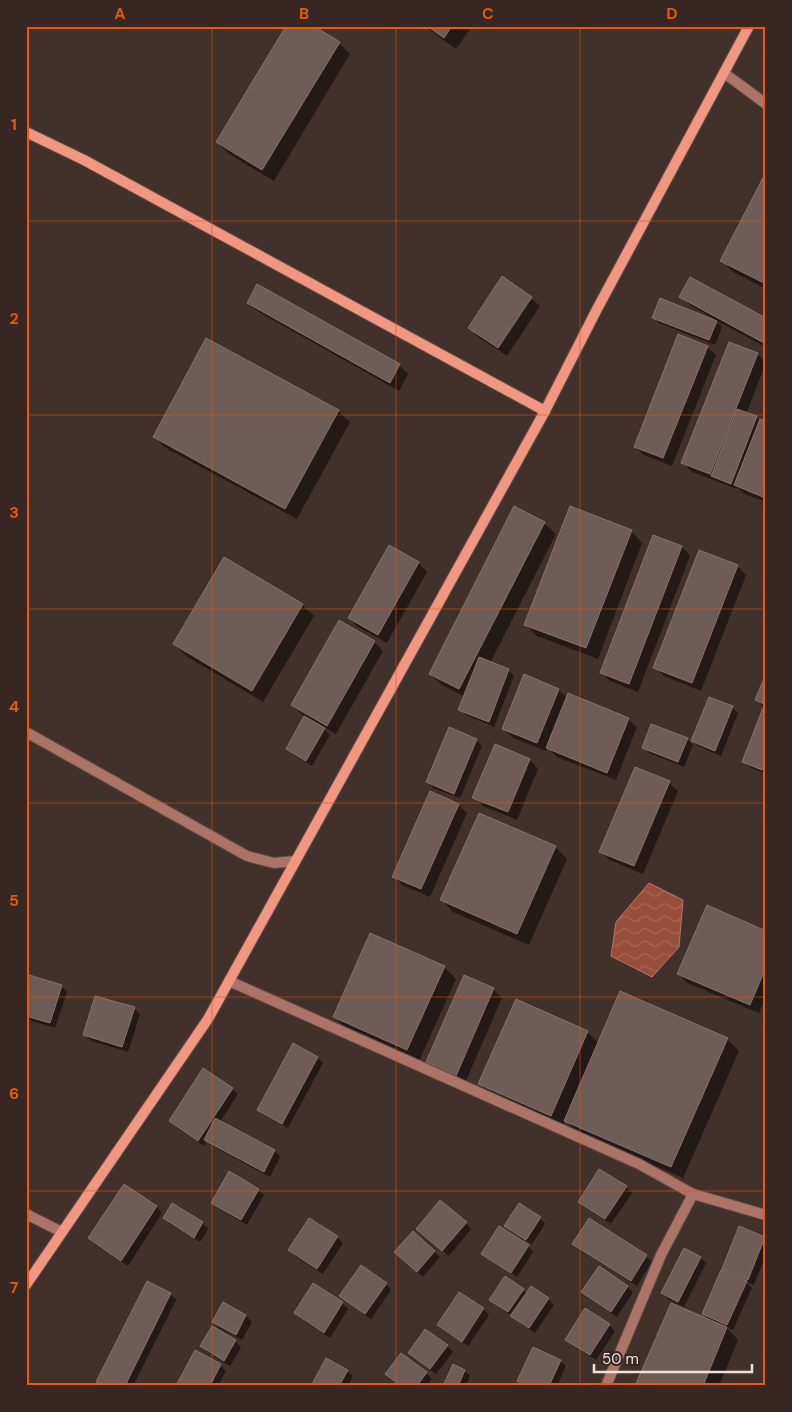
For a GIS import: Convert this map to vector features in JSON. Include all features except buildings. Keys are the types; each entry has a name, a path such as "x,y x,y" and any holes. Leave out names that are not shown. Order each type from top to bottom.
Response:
{"street":[{"path":"26,1285 208,1019 544,412 749,26"},
{"path":"724,73 766,104"},
{"path":"26,132 84,160 544,412"},
{"path":"26,732 248,856 274,863 295,861"},
{"path":"229,981 639,1164 693,1194 766,1215"},
{"path":"606,1386 661,1255 693,1194"},
{"path":"26,1214 62,1232"}],"water":[{"path":"649,883 683,900 679,947 652,977 611,956 616,922"}]}
